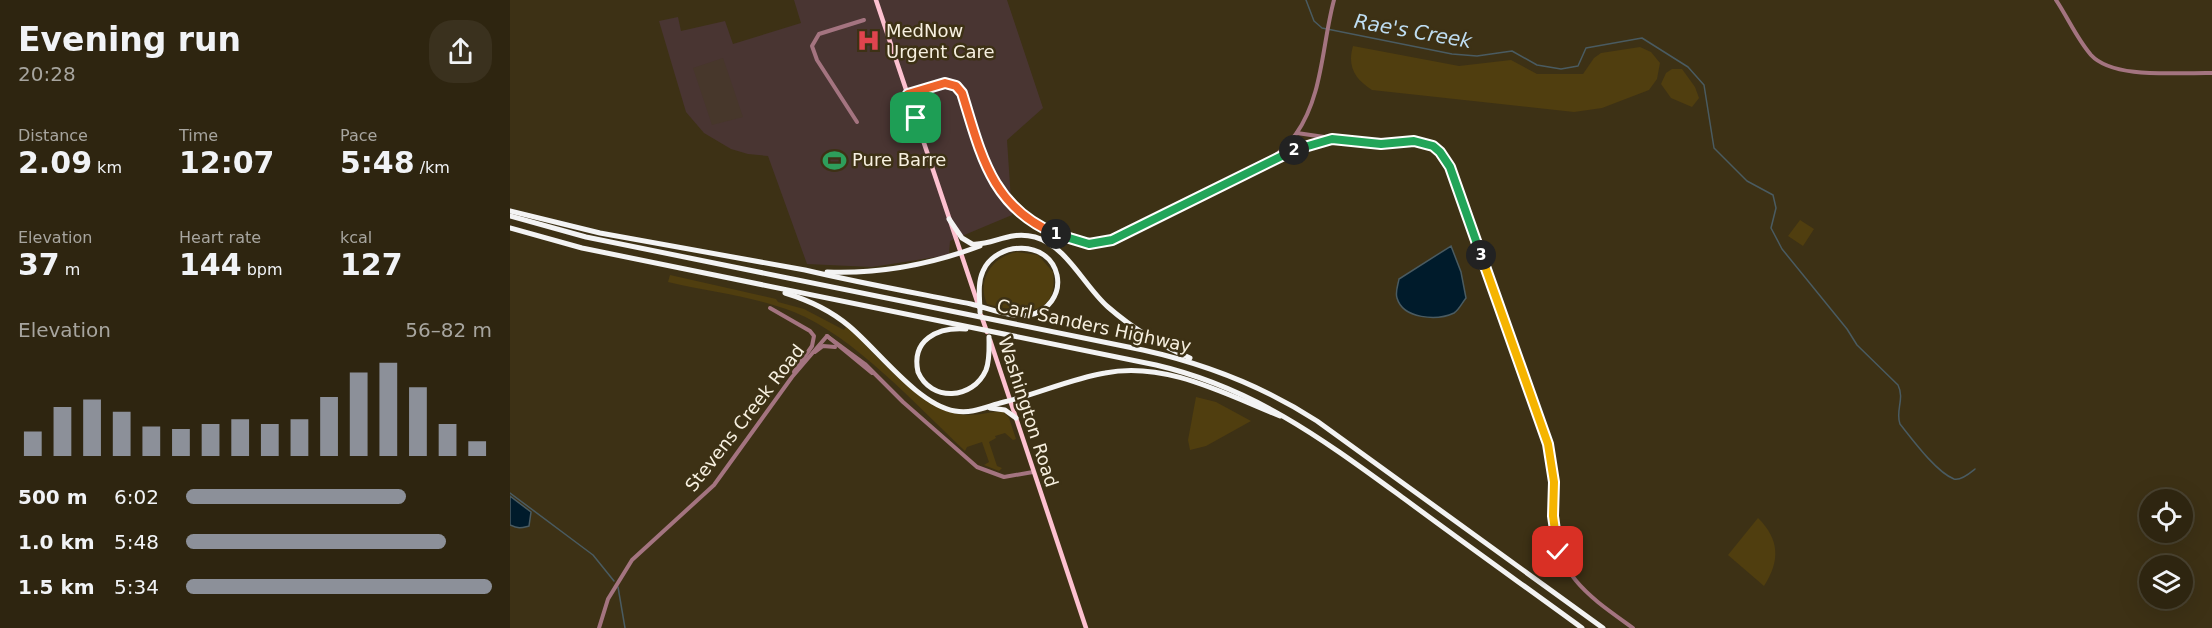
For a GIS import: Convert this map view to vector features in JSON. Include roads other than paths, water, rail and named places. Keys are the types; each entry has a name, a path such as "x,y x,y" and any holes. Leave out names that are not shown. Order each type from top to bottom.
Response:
{"highway":[{"path":"510,211 600,233 805,270 964,303 993,309 1025,315 1046,307 1055,296 1058,283 1057,273 1050,261 1037,251 1025,248 1007,249 998,255 988,263 981,277 980,312"},
{"name":"Carl Sanders Highway","path":"510,216 604,240 1159,354 1216,370 1269,393 1317,421 1603,628"},
{"path":"949,219 962,238 972,244 1013,235 1035,237 1052,245 1088,287 1123,318 1156,342 1216,370"},
{"path":"510,228 582,248 969,329"},
{"path":"805,270 860,272 942,260 1013,235"},
{"path":"758,284 805,299 832,314 855,331 917,390 943,407 972,411 990,408 1096,375 1140,371 1208,387 1296,422"},
{"path":"969,329 943,330 924,341 917,354 916,365 919,376 928,387 952,394 973,387 987,367 989,337"},
{"name":"Carl Sanders Highway","path":"969,329 1193,375 1257,400 1296,422 1582,628"},
{"path":"990,408 1005,410 1016,418"}],"main road":[{"name":"Washington Road","path":"876,0 1086,628"}],"street":[{"path":"1262,164 1281,152 1297,133 1311,108 1334,0"},
{"path":"2056,0 2091,54 2106,66 2124,70 2212,73"},
{"path":"857,122 819,63 812,46 819,34 864,20"},
{"path":"908,94 945,83 956,86 962,93 989,173 1001,193 1027,219 1076,241 1099,243 1112,240 1262,164 1293,150 1332,139"},
{"path":"1297,133 1381,144 1414,141 1433,146 1446,159 1548,444 1554,482 1554,530 1562,562 1580,588 1633,628"},
{"path":"771,308 810,331 814,336 812,346 792,377"},
{"path":"826,336 839,349 878,378"},
{"path":"826,336 865,364 977,467 1004,477 1033,472"},
{"name":"Stevens Creek Road","path":"599,628 608,599 632,560 714,485 792,377 826,336"},
{"path":"812,354 823,346 831,345 839,349"}],"water":[{"path":"1451,246 1461,272 1466,298 1454,313 1447,316 1421,316 1406,310 1400,305 1396,296 1399,279"},
{"path":"510,496 531,512 529,526 520,528 510,525"}],"waterway":[{"name":"Rae's Creek","path":"1306,0 1314,21 1322,28 1452,54 1477,56 1512,51 1537,65 1561,69 1578,66 1586,48 1642,38 1688,67 1704,85 1714,148 1747,181 1773,195 1776,208 1771,228 1782,249 1847,329 1857,345 1898,385 1901,395 1900,424 1925,455 1947,475 1960,479 1975,469"},
{"path":"510,493 593,555 614,581"},
{"path":"618,587 625,628"}],"place":[{"name":"MedNow Urgent Care","path":"868,41"},
{"name":"Pure Barre","path":"834,160"}]}
